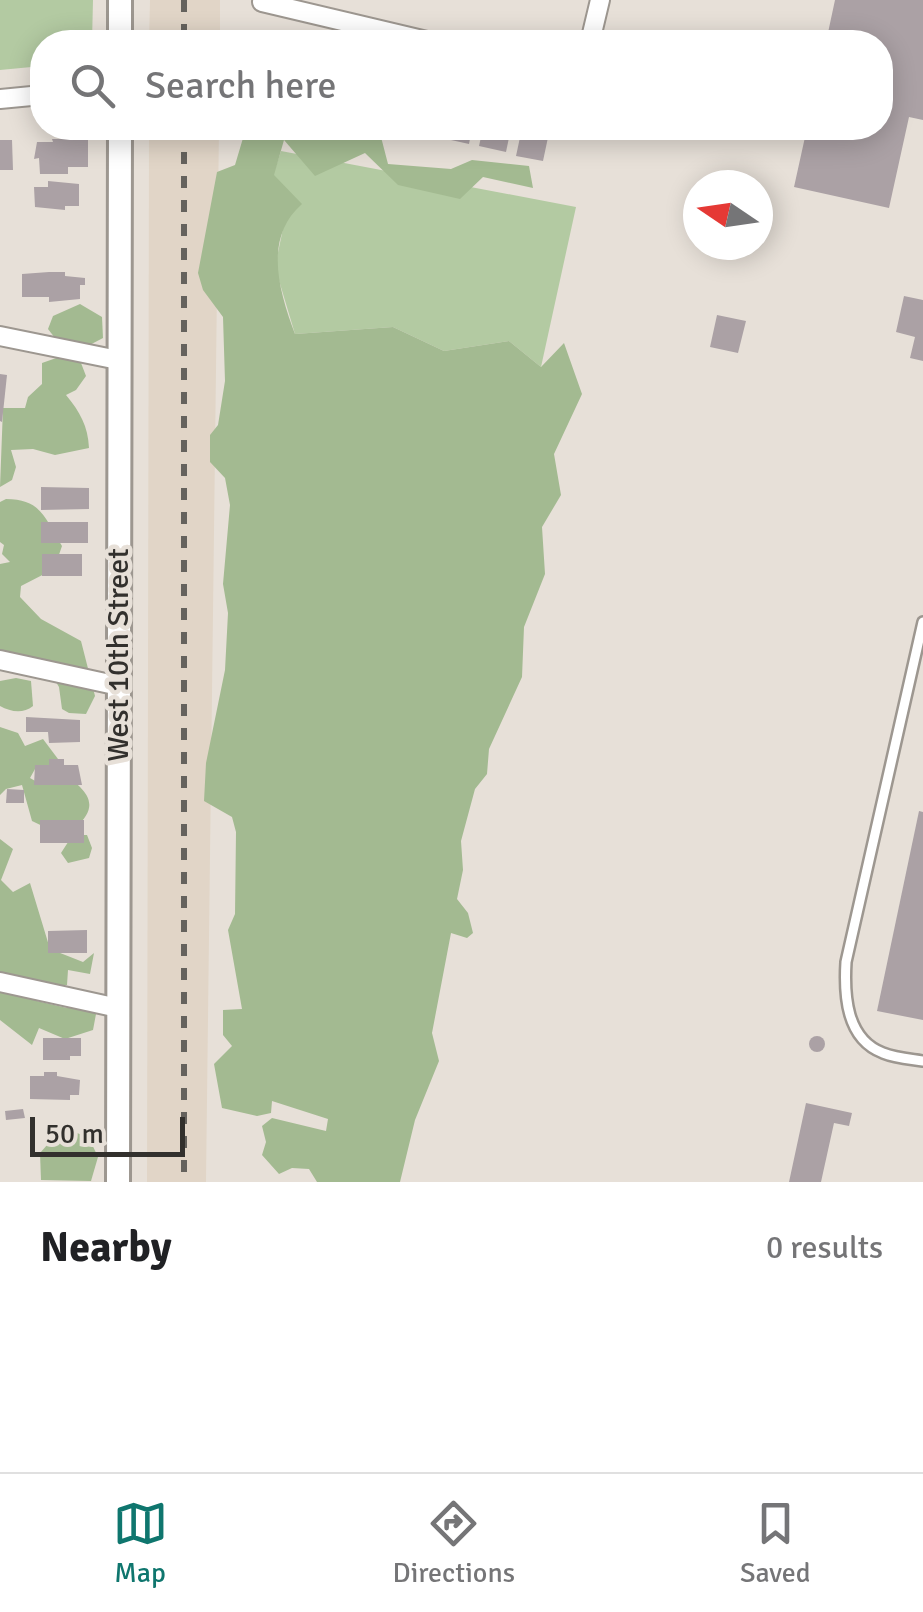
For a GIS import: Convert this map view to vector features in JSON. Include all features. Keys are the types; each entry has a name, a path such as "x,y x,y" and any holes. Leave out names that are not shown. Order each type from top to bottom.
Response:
{"street":[{"path":"120,0 120,30"},
{"path":"593,30 600,0"},
{"path":"259,1 381,30"},
{"path":"0,99 30,96"},
{"name":"West 10th Street","path":"118,1182 120,140"},
{"path":"0,336 118,360"},
{"path":"0,660 118,686"},
{"path":"0,982 118,1008"}],"lane":[{"path":"923,622 846,962 844,992 850,1019 864,1040 881,1053 923,1062"}],"shaded area":[{"path":"150,0 220,0 220,30 149,30"},
{"path":"149,140 219,140 206,1182 147,1182"}],"green space":[{"path":"0,0 93,0 92,30 30,30 30,67 0,70"},
{"path":"242,140 284,140 274,175 302,204 282,233 278,249 280,283 295,334 393,327 444,351 509,341 541,367 564,343 582,394 554,454 561,495 542,527 545,574 524,627 522,677 489,749 487,774 475,789 461,841 463,870 457,899 468,913 473,933 467,938 451,933 432,1033 439,1061 415,1120 400,1182 317,1182 309,1169 292,1168 279,1174 262,1155 266,1142 262,1126 272,1118 326,1131 328,1119 272,1101 271,1113 257,1116 222,1108 214,1064 232,1046 223,1035 223,1010 242,1009 228,930 235,914 236,832 232,817 204,801 206,763 225,670 228,613 223,584 230,505 225,478 210,462 210,435 218,425 225,381 223,317 203,290 198,273 217,172 235,165"},
{"path":"284,140 382,140 388,164 451,169 472,160 529,166 533,188 483,177 460,199 398,185 365,153 315,176"},
{"path":"281,151 576,207 541,367 509,341 444,351 393,327 295,334 275,267 285,219 273,175"},
{"path":"80,304 102,317 103,338 82,349 62,347 48,329 53,316"},
{"path":"62,356 81,363 86,376 76,390 66,395 82,420 89,448 55,455 33,449 11,450 16,467 12,480 0,487 3,408 25,408 28,397 42,384 42,363"},
{"path":"6,499 28,503 41,512 62,546 54,569 21,586 20,597 41,619 81,641 95,696 86,714 62,709 59,687 45,664 0,654 0,564 10,562 2,554 4,545 0,542 0,502"},
{"path":"0,681 31,681 33,706 25,710 0,706"},
{"path":"0,727 18,733 25,746 43,739 58,759 51,767 35,769 30,778 37,782 60,770 87,796 88,810 75,828 78,835 87,835 92,848 89,858 68,863 61,853 72,836 32,821 22,785 0,795"},
{"path":"0,839 13,849 1,880 13,892 30,883 50,949 83,962 94,953 90,974 68,970 67,985 49,987 34,980 37,1001 67,1008 78,1004 96,1014 93,1030 65,1039 39,1028 32,1045 0,1020"},
{"path":"63,1127 89,1138 98,1157 91,1181 41,1180 40,1153"}],"building":[{"path":"835,0 923,0 923,120 909,117 889,208 794,187 804,140 893,140 893,30 829,30"},
{"path":"0,140 12,140 13,170 0,170"},
{"path":"88,140 88,167 68,167 68,174 40,174 39,158 34,159 37,142"},
{"path":"480,140 508,140 506,152 479,146"},
{"path":"519,140 547,140 543,161 516,156"},
{"path":"48,181 79,184 79,206 65,206 65,210 35,207 34,187 48,187"},
{"path":"65,272 65,276 85,278 85,285 80,285 80,299 49,302 49,297 22,297 22,274"},
{"path":"904,296 923,300 923,361 910,358 915,337 896,332"},
{"path":"717,315 746,321 738,353 710,347"},
{"path":"0,374 7,375 2,422 0,421"},
{"path":"41,487 89,488 89,509 41,510"},
{"path":"41,522 88,522 88,543 41,543"},
{"path":"42,554 82,554 82,576 42,576"},
{"path":"26,717 80,720 80,742 49,743 48,732 26,732"},
{"path":"49,759 64,759 64,765 78,765 82,785 34,785 35,765 49,765"},
{"path":"7,789 24,790 24,803 6,803"},
{"path":"919,811 923,812 923,1020 877,1011"},
{"path":"40,820 84,820 84,843 40,843"},
{"path":"87,930 87,953 48,953 48,931"},
{"path":"817,1036 825,1044 817,1052 809,1044"},
{"path":"43,1038 81,1038 81,1056 43,1060"},
{"path":"44,1072 80,1080 79,1095 70,1095 70,1100 30,1099 30,1076 44,1076"},
{"path":"806,1103 852,1113 849,1126 834,1123 821,1182 789,1182"},
{"path":"23,1109 25,1118 6,1120 5,1111"}],"railway":[{"path":"184,0 184,30"},
{"path":"184,140 184,1182"}]}
